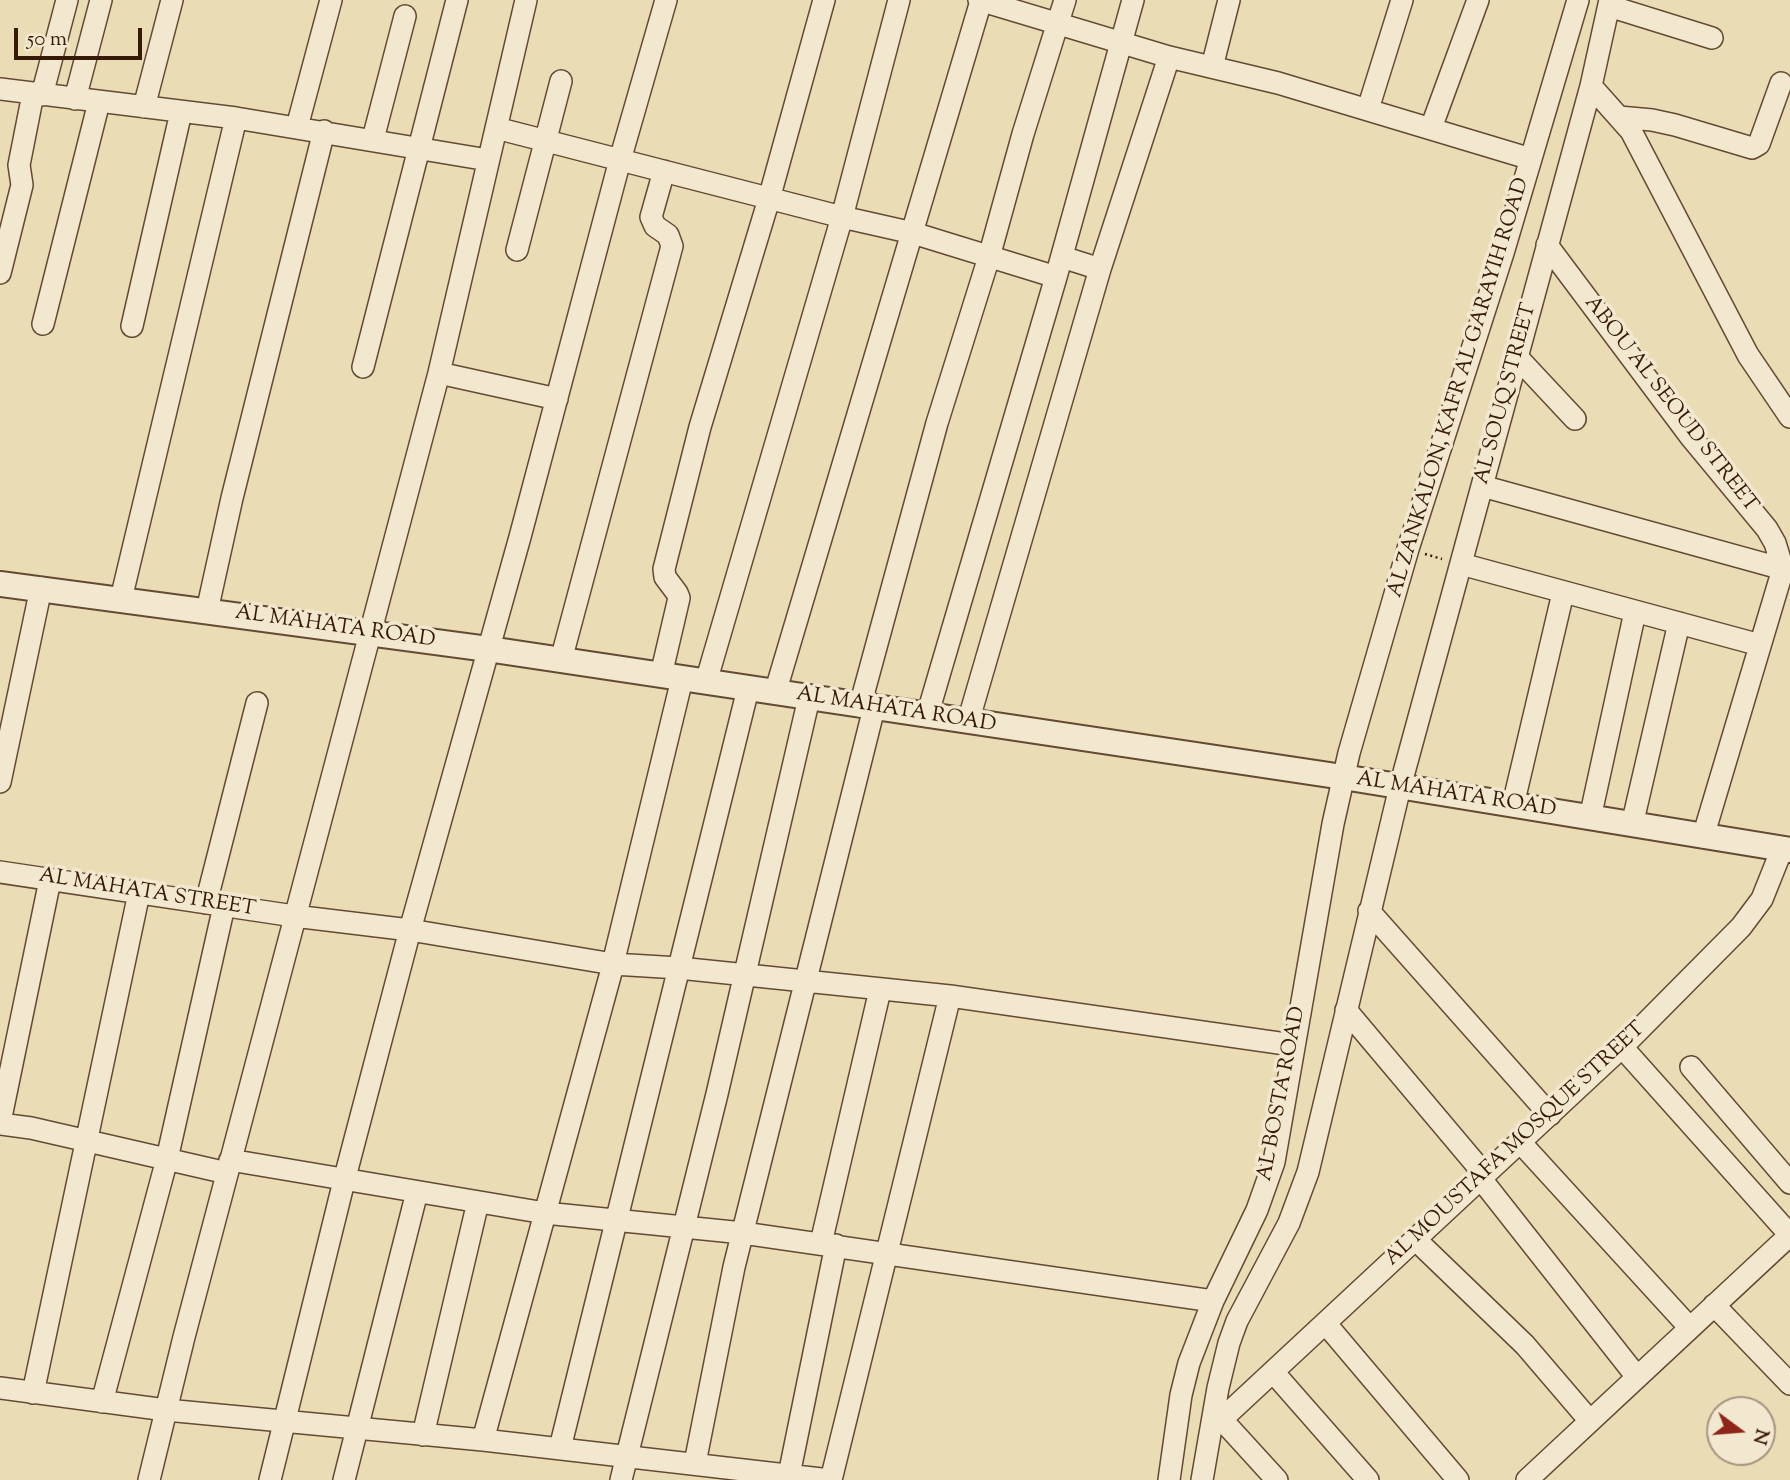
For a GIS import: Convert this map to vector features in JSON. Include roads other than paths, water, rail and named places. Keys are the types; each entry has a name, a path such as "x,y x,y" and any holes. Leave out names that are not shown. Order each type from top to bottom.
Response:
{"street":[{"path":"0,272 22,185 19,165 37,94 67,0"},
{"path":"75,99 101,0"},
{"path":"144,107 172,0"},
{"path":"297,127 331,0"},
{"path":"363,367 457,0"},
{"path":"149,1480 294,916 439,373 526,0"},
{"path":"270,1480 410,930 666,0"},
{"path":"483,1440 613,964 671,677 678,598 665,577 664,569 701,427 824,0"},
{"path":"706,682 842,217 899,0"},
{"path":"775,693 980,0 1169,57 1278,83 1531,159"},
{"path":"695,1463 711,1374 743,1233 807,981 867,707 937,423 1065,0"},
{"path":"927,716 1059,267 1133,0"},
{"path":"1212,67 1229,0"},
{"path":"1368,110 1402,0"},
{"path":"1432,128 1478,0"},
{"name":"AL ZANKALON, KAFR AL GARAYIH ROAD","path":"1372,782 1408,549 1531,159 1578,0"},
{"path":"1609,3 1712,38"},
{"name":"AL SOUQ STREET","path":"1372,782 1461,564 1591,86 1609,3"},
{"path":"373,139 405,16"},
{"path":"1570,29 1601,41"},
{"path":"968,722 1100,269 1169,57"},
{"path":"517,250 561,81"},
{"path":"1619,117 1664,122 1752,148 1759,144 1781,83"},
{"path":"1591,86 1640,146 1748,355 1790,416"},
{"path":"0,89 236,118 488,160"},
{"path":"43,324 99,102"},
{"path":"132,326 181,112"},
{"path":"121,599 236,118"},
{"path":"496,128 913,233 989,257 1059,267 1100,269"},
{"path":"207,611 232,498 324,131"},
{"path":"561,660 671,246 668,235 655,226 651,217 664,171"},
{"name":"ABOU AL SEOUD STREET","path":"1547,245 1690,436 1767,529 1787,570"},
{"path":"1517,357 1574,419"},
{"path":"439,373 557,399"},
{"path":"1482,486 1787,570 1760,645 1703,837"},
{"path":"1461,564 1760,645"},
{"name":"AL MAHATA ROAD","path":"0,584 488,649 1372,782 1786,850"},
{"path":"0,782 41,589"},
{"path":"1513,805 1563,593"},
{"path":"1590,818 1635,612"},
{"path":"1632,825 1679,623"},
{"path":"560,1448 748,689"},
{"path":"621,1480 685,1226 809,698"},
{"path":"103,1402 167,1159 215,904 257,703"},
{"name":"AL BOSTA ROAD","path":"1202,1480 1218,1415 1222,1365 1237,1321 1289,1223 1308,1172 1369,911 1372,782"},
{"name":"AL BOSTA ROAD","path":"1169,1480 1181,1395 1189,1363 1213,1301 1267,1186 1293,1045 1372,782"},
{"name":"AL MOUSTAFA MOSQUE STREET","path":"1218,1415 1274,1373 1622,1046 1748,920 1762,899 1786,850"},
{"name":"AL MAHATA STREET","path":"0,872 294,916 410,930 613,964 679,968 950,996 1293,1045"},
{"path":"50,880 0,1123 167,1159 344,1181 545,1213 685,1226 828,1244 1213,1301"},
{"path":"33,1393 139,893"},
{"path":"1369,911 1550,1115"},
{"path":"789,1475 828,1244 880,990"},
{"path":"0,1388 284,1423 423,1434 695,1463 746,1475 789,1475 831,1480 950,996"},
{"path":"1346,1010 1483,1177 1637,1377"},
{"path":"1527,1480 1790,1235 1622,1046"},
{"path":"1691,1068 1790,1183"},
{"path":"1520,1142 1690,1328"},
{"path":"344,1480 417,1192"},
{"path":"423,1434 478,1202"},
{"path":"1416,1240 1525,1345 1590,1421"},
{"path":"1714,1305 1790,1384"},
{"path":"1326,1324 1458,1480"},
{"path":"1274,1373 1368,1480"},
{"path":"1218,1415 1277,1480"}]}
